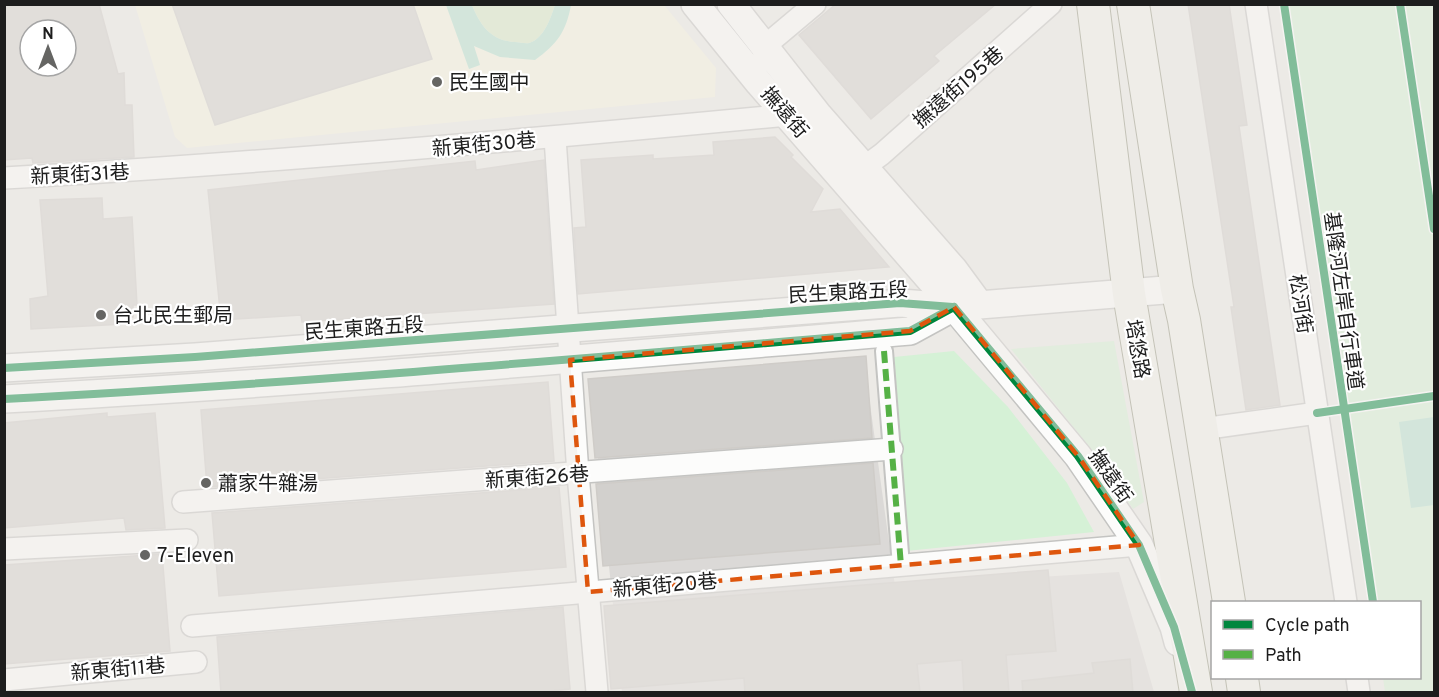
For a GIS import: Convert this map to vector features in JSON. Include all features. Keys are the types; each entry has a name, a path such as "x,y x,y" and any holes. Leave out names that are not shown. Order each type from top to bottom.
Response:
{"main road":[{"name":"塔悠路","path":"1093,4 1129,294 1194,693"},
{"path":"1133,4 1177,289 1230,601"}],"street":[{"name":"撫遠街","path":"695,4 759,82 797,108 863,168 954,270 967,305"},
{"name":"撫遠街","path":"731,4 765,46 797,108 967,305 1078,456 1139,545 1174,627 1194,693"},
{"path":"759,82 765,46 815,4"},
{"name":"撫遠街195巷","path":"863,168 882,154 1051,4"},
{"name":"松河街","path":"1256,4 1346,601"},
{"name":"新東街30巷","path":"156,170 555,138 797,108"},
{"path":"555,138 578,474 597,693"},
{"name":"新東街31巷","path":"4,178 156,170"},
{"name":"民生東路五段","path":"4,368 195,357 568,330 900,303 967,305 1177,289"},
{"name":"民生東路五段","path":"4,399 150,392 910,331 967,305"},
{"path":"884,351 901,566"},
{"path":"1202,429 1317,413"},
{"name":"新東街26巷","path":"183,502 892,449"},
{"path":"4,549 187,540"},
{"name":"新東街20巷","path":"192,626 1139,545"},
{"name":"新東街11巷","path":"4,680 196,662"}],"highlighted area":[{"path":"954,307 1078,456 1139,545 588,592 570,360 910,331"}],"shaded area":[{"name":"民生國中","path":"135,5 664,5 716,68 715,97 187,148 175,137"},
{"path":"864,360 895,586 1119,572 1154,692 622,692 590,382"}],"green space":[{"path":"446,5 472,5 483,25 499,39 529,43 543,32 555,5 571,5 559,37 535,60 500,57 474,46 480,65 469,69"},
{"path":"472,5 555,5 543,32 534,41 526,43 499,39 487,31"},
{"path":"1284,5 1434,5 1434,692 1385,692 1383,679 1421,679 1421,601 1372,601"},
{"path":"1114,341 1144,502 1133,509 1098,458 1011,349"},
{"path":"954,351 1008,407 1067,483 1094,532 906,551 894,357"},
{"path":"1434,417 1434,505 1411,508 1399,422"}],"building":[{"path":"4,4 99,4 118,74 124,73 125,105 132,105 134,157 33,163 32,158 4,160"},
{"name":"民生國中","path":"172,4 413,4 432,59 215,125"},
{"path":"836,4 996,4 934,56 939,61 871,119 799,35"},
{"path":"1188,4 1229,4 1247,125 1239,126 1280,405 1246,410 1231,307 1234,307"},
{"path":"775,137 793,155 791,157 823,189 811,212 840,209 889,267 578,294 574,228 586,227 581,160 653,155 653,159 714,155 713,142"},
{"path":"544,160 554,304 302,322 301,315 221,320 208,190 475,161 476,170"},
{"path":"102,198 103,219 132,217 137,305 133,305 133,317 123,318 124,324 31,329 30,299 48,296 40,200"},
{"path":"866,356 872,438 595,458 588,379"},
{"path":"548,382 554,461 207,487 201,410"},
{"path":"107,413 107,417 155,413 165,528 126,530 124,518 4,528 4,423"},
{"path":"873,463 880,544 603,566 596,484"},
{"path":"559,487 566,567 219,596 212,513"},
{"path":"162,554 170,651 4,664 4,565"},
{"path":"1048,570 1056,651 1006,655 1009,693 964,693 962,660 917,664 920,693 745,693 744,678 611,689 604,606"},
{"path":"563,607 570,689 530,693 221,693 217,637"},
{"path":"1130,659 1133,693 1023,693 1022,681 1094,673 1092,663"}],"marked path":[{"path":"884,351 901,566"}],"cycle path":[{"name":"基隆河左岸自行車道","path":"1284,4 1373,601"},
{"path":"1400,4 1434,229"},
{"path":"4,368 195,357 900,303 953,307"},
{"path":"954,307 1078,456 1139,545 1174,627 1192,692"},
{"path":"4,399 344,377 910,331 954,307"},
{"path":"1317,413 1434,396"}],"place":[{"name":"民生國中","path":"437,82"},
{"name":"台北民生郵局","path":"101,315"},
{"name":"蕭家牛雜湯","path":"206,483"},
{"name":"7-Eleven","path":"145,555"}]}
